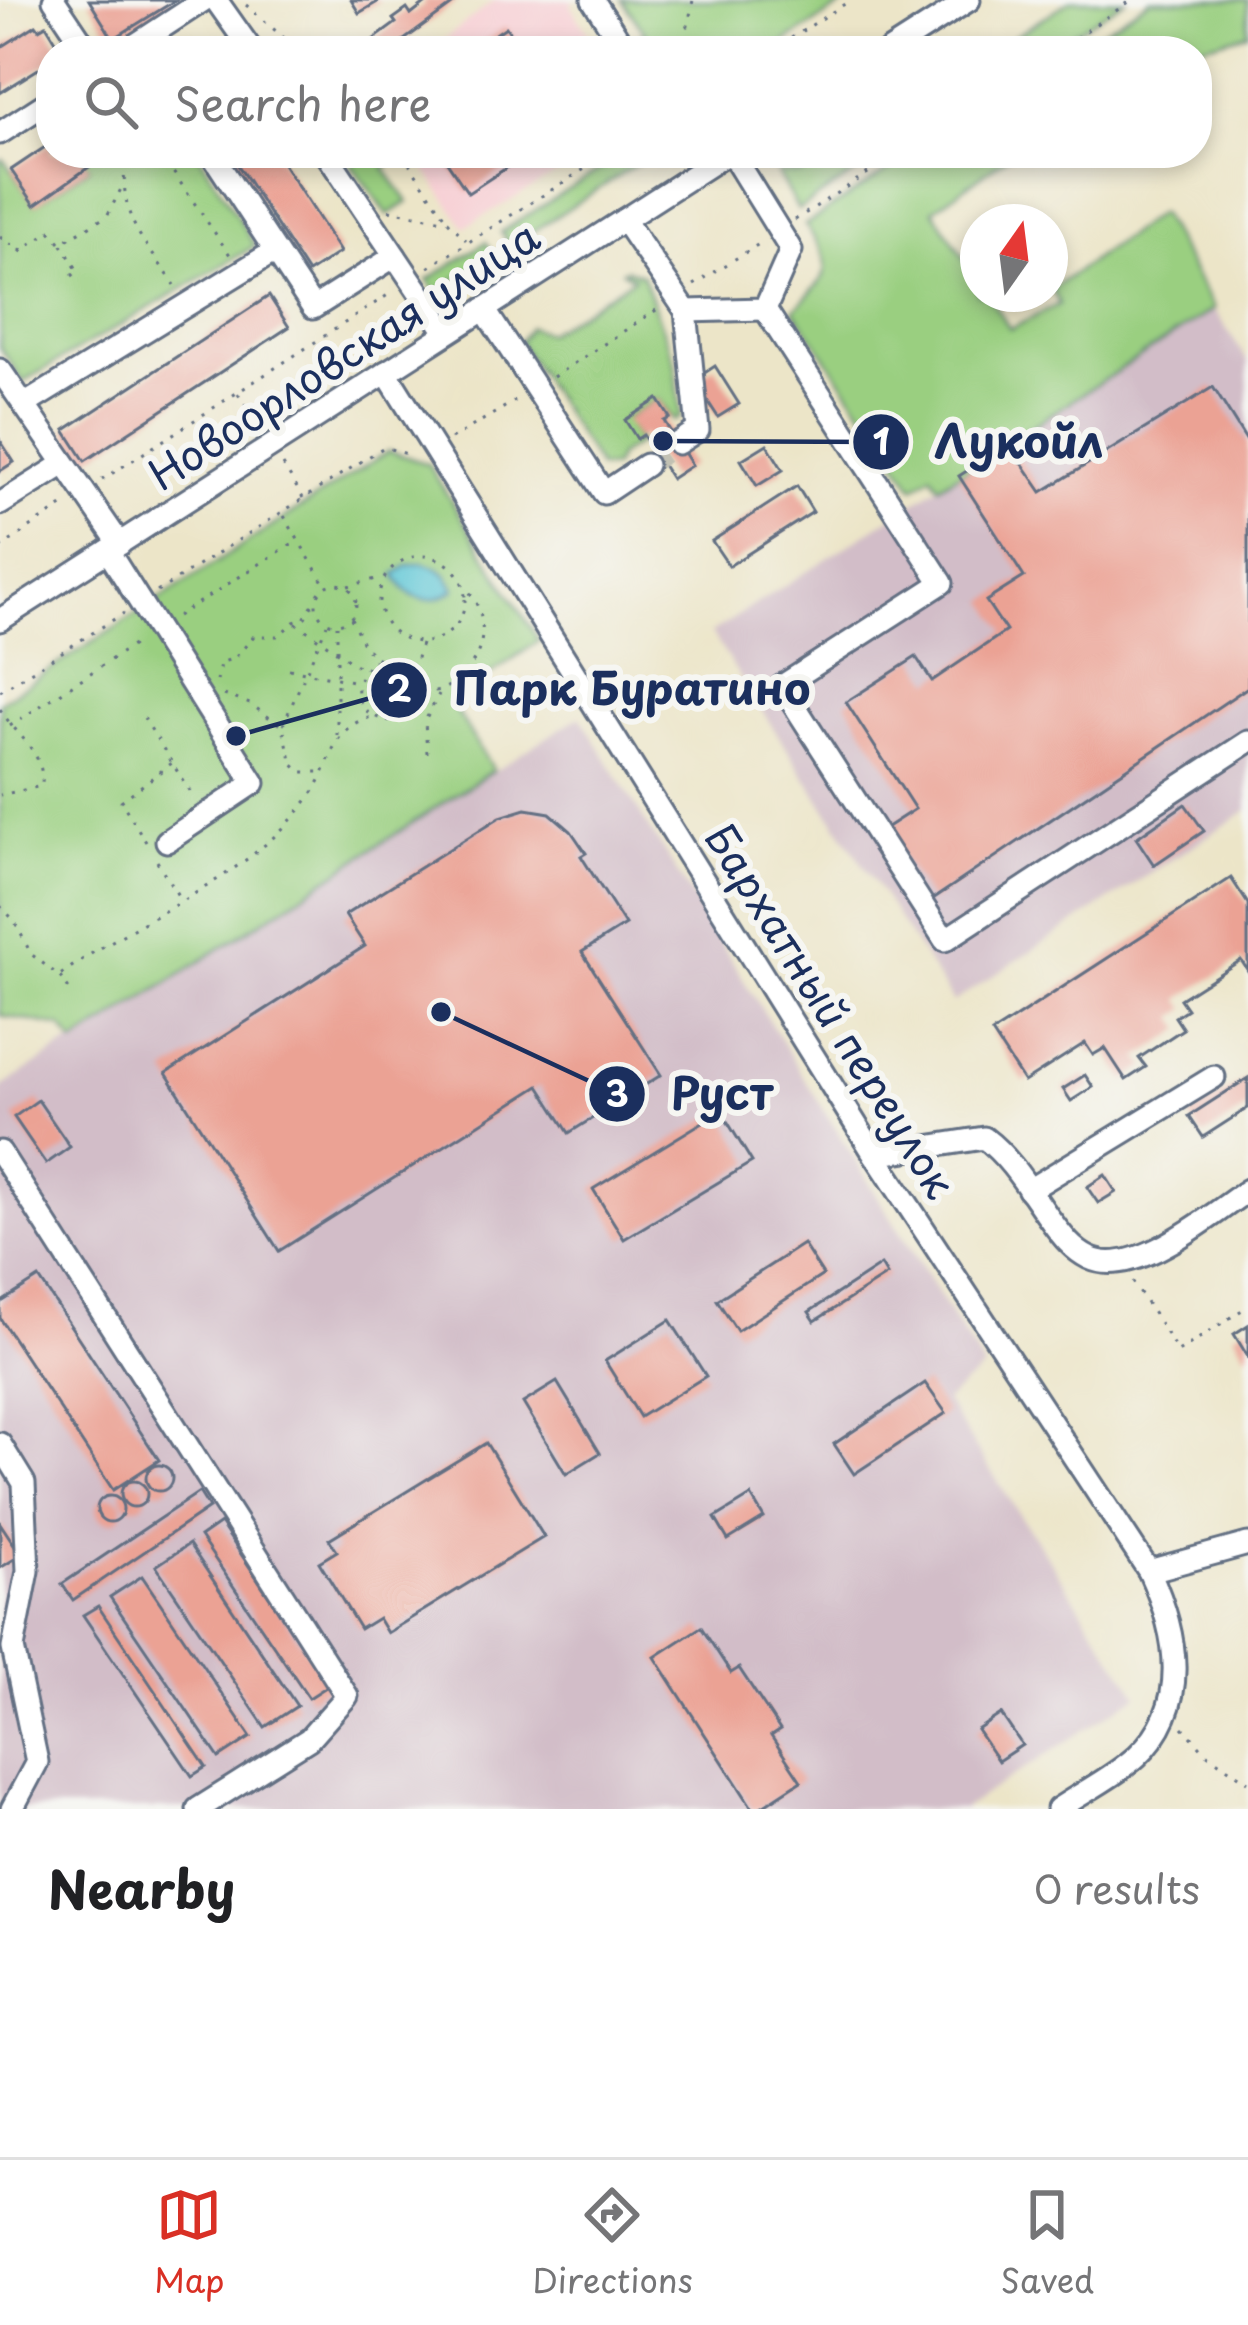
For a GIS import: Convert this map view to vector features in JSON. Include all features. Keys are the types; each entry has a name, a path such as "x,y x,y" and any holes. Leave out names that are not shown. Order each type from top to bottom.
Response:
{"street":[{"path":"54,0 78,36"},
{"path":"153,36 204,0"},
{"path":"216,0 241,36"},
{"path":"592,0 616,36"},
{"path":"913,36 969,0"},
{"path":"0,133 36,110"},
{"path":"221,168 313,308 395,256"},
{"path":"337,168 446,332"},
{"name":"Новоорловская улица","path":"0,620 624,220 688,168"},
{"path":"739,168 790,250 765,309"},
{"path":"624,220 681,304 698,430 678,443"},
{"path":"24,405 275,251"},
{"path":"681,304 765,309"},
{"path":"484,309 604,493 646,465"},
{"path":"765,309 942,583 782,686 945,940 1248,742"},
{"path":"0,370 83,492 142,601 254,783 156,847"},
{"name":"Бархатный переулок","path":"386,372 875,1155 1149,1571 1174,1650 1172,1700 1164,1722 1134,1759 1058,1809"},
{"path":"0,504 64,464"},
{"path":"1029,1190 1214,1077"},
{"path":"875,1155 985,1138 1002,1152 1066,1242 1092,1260 1121,1263 1160,1248 1248,1190"},
{"path":"0,1152 347,1696 309,1739 198,1809"},
{"path":"0,1444 25,1484 28,1571 13,1648 37,1762 12,1809"},
{"path":"1149,1571 1248,1544"}],"path":[{"path":"241,0 282,36"},
{"path":"686,36 693,0"},
{"path":"793,36 851,0"},
{"path":"1078,36 1132,0"},
{"path":"124,168 122,188 129,221 188,304"},
{"path":"170,168 242,272"},
{"path":"412,168 467,241"},
{"path":"0,548 586,168"},
{"path":"0,691 384,447 420,457 681,304 779,231 876,168"},
{"path":"62,243 107,216 122,188"},
{"path":"364,206 448,221"},
{"path":"20,251 50,231 78,271 72,276"},
{"path":"0,237 27,255"},
{"path":"283,514 326,586"},
{"path":"427,753 425,721 440,693 465,675 479,647 481,614 454,569 429,556 401,561 384,577 378,595 386,622 395,633 422,642 448,633 458,622 465,595 461,581"},
{"path":"326,586 384,577"},
{"path":"283,727 250,704 225,696 217,685 220,663 235,658 254,637 278,636 304,619 326,586"},
{"path":"347,586 356,598 351,618 365,648 380,660"},
{"path":"316,599 316,609 328,622 351,618"},
{"path":"294,622 363,670"},
{"path":"322,772 301,772 292,764 283,727 328,622"},
{"path":"337,623 337,738"},
{"path":"422,642 414,665 426,690 440,693"},
{"path":"372,717 362,707 358,682 363,670 380,660 414,665"},
{"path":"289,669 358,682"},
{"path":"59,976 267,842 291,820 337,738 350,724 372,717 403,721 414,711 421,684"},
{"path":"0,709 32,748 43,776 41,787 0,795"},
{"path":"144,718 197,803"},
{"path":"172,763 121,801 156,847 181,900"},
{"path":"0,907 14,920 31,954 59,976 73,995"},
{"path":"1121,1263 1178,1352 1248,1306"},
{"path":"1181,1726 1206,1753 1248,1782"}],"shaded area":[{"path":"495,0 573,0 571,7 591,36 448,36"},
{"path":"424,168 566,168 465,227"},
{"path":"1214,309 1248,362 1248,810 953,1002 711,633"},
{"path":"580,716 984,1368 945,1401 1138,1695 963,1809 0,1809 0,1088"}],"green space":[{"path":"622,0 851,0 795,36 639,36 645,32"},
{"path":"1071,0 1125,0 1069,36 1015,36"},
{"path":"1150,0 1248,0 1248,33 1212,43 1212,36 1095,36"},
{"path":"0,161 35,204 89,168 207,168 255,246 23,382 0,347"},
{"path":"354,168 384,168 408,202 388,215"},
{"path":"602,168 631,168 510,246 501,232"},
{"path":"810,168 864,168 798,210 777,173 801,174"},
{"path":"892,168 991,168 933,210 960,252 960,312 999,312 1010,329 1043,312 1068,312 1068,278 1159,213 1214,309 939,486 932,475 914,487 794,310 822,278 822,252 805,225"},
{"path":"486,242 495,255 435,292 428,280"},
{"path":"622,271 642,274 675,362 681,416 674,421 658,399 626,419 639,443 619,455 613,468 599,468 519,342 529,327 547,333 634,278"},
{"path":"389,451 428,464 539,641 450,701 493,770 74,1044 62,1027 0,1015 0,702"}],"water":[{"path":"422,563 442,571 455,589 429,600 406,591 395,574"}],"building":[{"path":"89,0 176,0 118,36 111,36"},
{"path":"351,0 381,0 359,13"},
{"path":"422,0 459,0 410,36 378,36 407,9 411,15 425,4"},
{"path":"36,25 39,29 46,25 53,36 36,36 36,70 0,93 0,48"},
{"path":"36,153 36,168 88,168 35,205 11,170"},
{"path":"240,168 286,168 340,252 308,273"},
{"path":"451,168 506,168 468,193"},
{"path":"269,296 289,327 85,461 65,430"},
{"path":"715,366 739,404 718,417 694,380"},
{"path":"1213,387 1248,443 1248,687 930,901 884,829 915,809 846,702 916,657 932,681 1006,631 986,601 1024,577 959,476 1009,444 1042,492"},
{"path":"658,399 670,418 664,421 692,465 671,479 643,435 637,439 625,420"},
{"path":"0,440 14,462 0,471"},
{"path":"767,444 783,470 757,486 741,460"},
{"path":"797,486 813,512 729,566 712,541"},
{"path":"1185,804 1204,831 1154,865 1136,838"},
{"path":"526,809 550,813 571,831 586,853 581,856 625,925 582,952 661,1075 569,1133 539,1086 279,1251 166,1073 365,946 345,915 500,817"},
{"path":"1231,878 1248,904 1248,971 1241,960 1180,999 1187,1009 1175,1017 1183,1029 1139,1058 1146,1067 1126,1080 1105,1048 1093,1055 1085,1043 1024,1082 992,1033"},
{"path":"1085,1075 1093,1087 1071,1101 1063,1089"},
{"path":"1248,1078 1248,1108 1203,1137 1189,1116"},
{"path":"38,1100 70,1147 46,1164 14,1117"},
{"path":"721,1111 752,1162 624,1239 593,1189"},
{"path":"1105,1175 1116,1192 1098,1203 1087,1187"},
{"path":"803,1244 823,1275 737,1331 717,1300"},
{"path":"881,1265 887,1275 815,1321 809,1312"},
{"path":"39,1278 159,1460 113,1490 0,1318 0,1303"},
{"path":"670,1320 706,1376 640,1417 605,1361"},
{"path":"1248,1325 1248,1357 1234,1334"},
{"path":"557,1382 600,1453 566,1474 523,1403"},
{"path":"925,1383 946,1413 854,1474 834,1444"},
{"path":"486,1443 544,1537 387,1633 378,1618 360,1629 319,1562 337,1551 329,1539"},
{"path":"159,1465 172,1478 159,1491 146,1478"},
{"path":"134,1481 147,1494 134,1507 121,1494"},
{"path":"199,1492 209,1508 73,1600 62,1584"},
{"path":"110,1496 123,1509 110,1522 97,1509"},
{"path":"751,1496 764,1518 728,1540 715,1518"},
{"path":"0,1523 21,1555 0,1568"},
{"path":"220,1523 329,1685 309,1698 200,1537"},
{"path":"189,1544 297,1706 265,1727 156,1566"},
{"path":"142,1576 251,1737 219,1758 110,1597"},
{"path":"98,1606 206,1767 192,1776 83,1615"},
{"path":"701,1627 731,1673 739,1668 780,1730 771,1736 801,1781 758,1809 753,1809 655,1657"},
{"path":"1001,1714 1022,1745 998,1761 977,1730"}],"tunnel":[{"path":"646,465 678,443"}],"place":[{"name":"Лукойл","path":"663,441"},
{"name":"Парк Буратино","path":"236,736"},
{"name":"Руст","path":"441,1012"}]}
